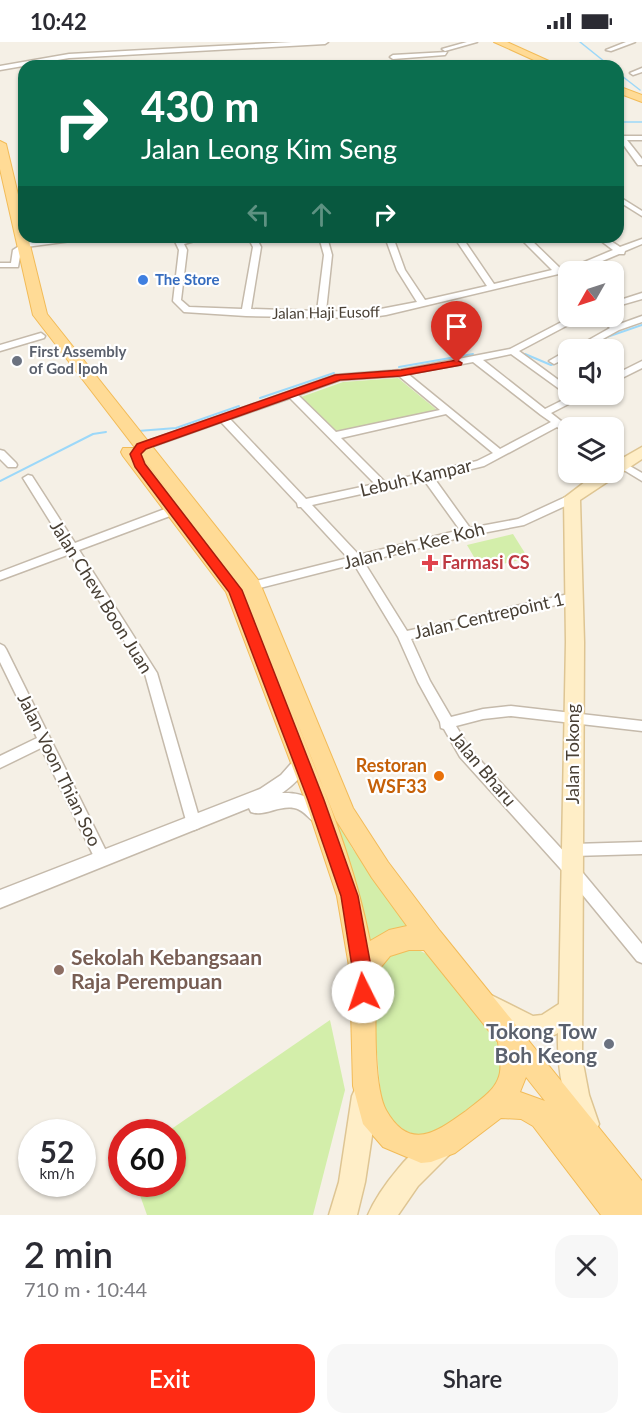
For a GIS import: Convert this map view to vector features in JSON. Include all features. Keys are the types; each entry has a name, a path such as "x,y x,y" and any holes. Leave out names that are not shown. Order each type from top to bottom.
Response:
{"main road":[{"path":"499,42 541,60"},
{"path":"508,42 550,60"},
{"path":"624,94 642,101"},
{"path":"0,144 18,220"},
{"path":"0,180 26,316 235,590 302,763 349,896 363,972 367,1081 372,1113 394,1139 407,1146 425,1149 441,1145"},
{"path":"24,245 40,315 252,586 344,813 380,870 431,939 591,1137 642,1205"},
{"path":"624,462 642,452"},
{"path":"572,498 592,483"},
{"name":"Jalan Tokong","path":"572,498 573,872 570,1058 576,1095 591,1137"},
{"path":"363,972 369,957 379,946 415,936 431,939"},
{"path":"484,1003 532,1028 545,1027 570,1011"},
{"path":"382,1215 409,1177 441,1145 497,1105 510,1085 514,1068 510,1036"},
{"path":"343,1215 352,1182 367,1081"},
{"path":"497,1105 510,1103 534,1110 543,1116 619,1215"}],"street":[{"path":"144,42 144,51"},
{"path":"37,60 144,51 326,42"},
{"path":"393,57 474,42"},
{"path":"609,50 632,42"},
{"path":"92,55 92,60"},
{"path":"0,68 18,64"},
{"path":"633,74 642,70"},
{"path":"624,138 642,138"},
{"path":"624,143 641,163"},
{"path":"624,202 642,214"},
{"name":"Jalan Haji Eusoff","path":"591,261 621,252 642,241"},
{"path":"0,265 15,264 17,250 24,245 40,243"},
{"name":"Jalan Haji Eusoff","path":"180,243 183,250 177,301 180,307 198,312 365,315 558,271"},
{"path":"246,313 257,247 255,243"},
{"path":"321,314 328,255 325,243"},
{"path":"391,243 401,270 422,303"},
{"path":"462,243 492,287"},
{"path":"529,243 558,271"},
{"path":"608,243 621,252"},
{"path":"624,302 642,297"},
{"path":"596,339 616,328 642,319"},
{"path":"139,465 136,454 141,447 339,377 401,373 513,351 560,327"},
{"path":"0,348 41,336"},
{"path":"513,351 558,384"},
{"path":"476,359 557,423"},
{"path":"554,361 558,359"},
{"path":"624,374 642,364"},
{"path":"401,373 498,453"},
{"path":"292,394 382,485"},
{"path":"544,413 560,405"},
{"path":"334,436 447,411"},
{"name":"Jalan Bharu","path":"223,418 357,560 404,636 446,724 465,753 573,872 642,956"},
{"name":"Lebuh Kampar","path":"302,504 480,464 557,423"},
{"path":"0,453 12,465"},
{"path":"624,471 642,478"},
{"path":"427,476 467,532"},
{"name":"Jalan Chew Boon Juan","path":"28,478 151,673 194,824"},
{"name":"Jalan Peh Kee Koh","path":"252,586 467,532 520,522 572,498"},
{"path":"0,576 174,510"},
{"name":"Jalan Centrepoint 1","path":"404,636 573,597"},
{"name":"Jalan Voon Thian Soo","path":"0,649 102,858"},
{"path":"446,724 483,714 511,711 573,716 642,726"},
{"path":"0,762 44,740"},
{"path":"0,899 266,794 287,780 302,763"},
{"path":"194,824 221,821 270,802 291,799 306,803 323,822"},
{"path":"573,850 642,848"}],"green space":[{"path":"398,378 437,410 336,433 301,397 343,382"},
{"path":"513,534 528,558 481,569 467,545"},
{"path":"325,797 352,848 415,932 369,946"},
{"path":"405,948 417,949 430,956 444,970 500,1047 503,1069 495,1092 438,1135 421,1137 404,1130 389,1117 381,1099 373,1006 374,969 382,958"},
{"path":"330,1020 345,1090 313,1215 147,1215 141,1197 186,1197 186,1119"}],"waterway":[{"path":"580,42 602,60"},
{"path":"624,78 640,90"},
{"path":"624,122 642,122"},
{"path":"604,339 642,325"},
{"path":"399,367 473,354"},
{"path":"525,354 551,365 558,363"},
{"path":"260,398 334,373"},
{"path":"138,431 176,428 239,406"},
{"path":"0,481 93,434 106,432"}],"place":[{"name":"The Store","path":"143,280"},
{"name":"First Assembly of God Ipoh","path":"17,361"},
{"name":"Farmasi CS","path":"430,563"},
{"name":"Restoran WSF33","path":"439,776"},
{"name":"Sekolah Kebangsaan Raja Perempuan","path":"59,970"},
{"name":"Tokong Tow Boh Keong","path":"609,1044"}],"route":[{"path":"363,992 363,972 349,896 316,800 235,590 139,465 136,451 141,447 339,377 401,373 457,363"}]}
